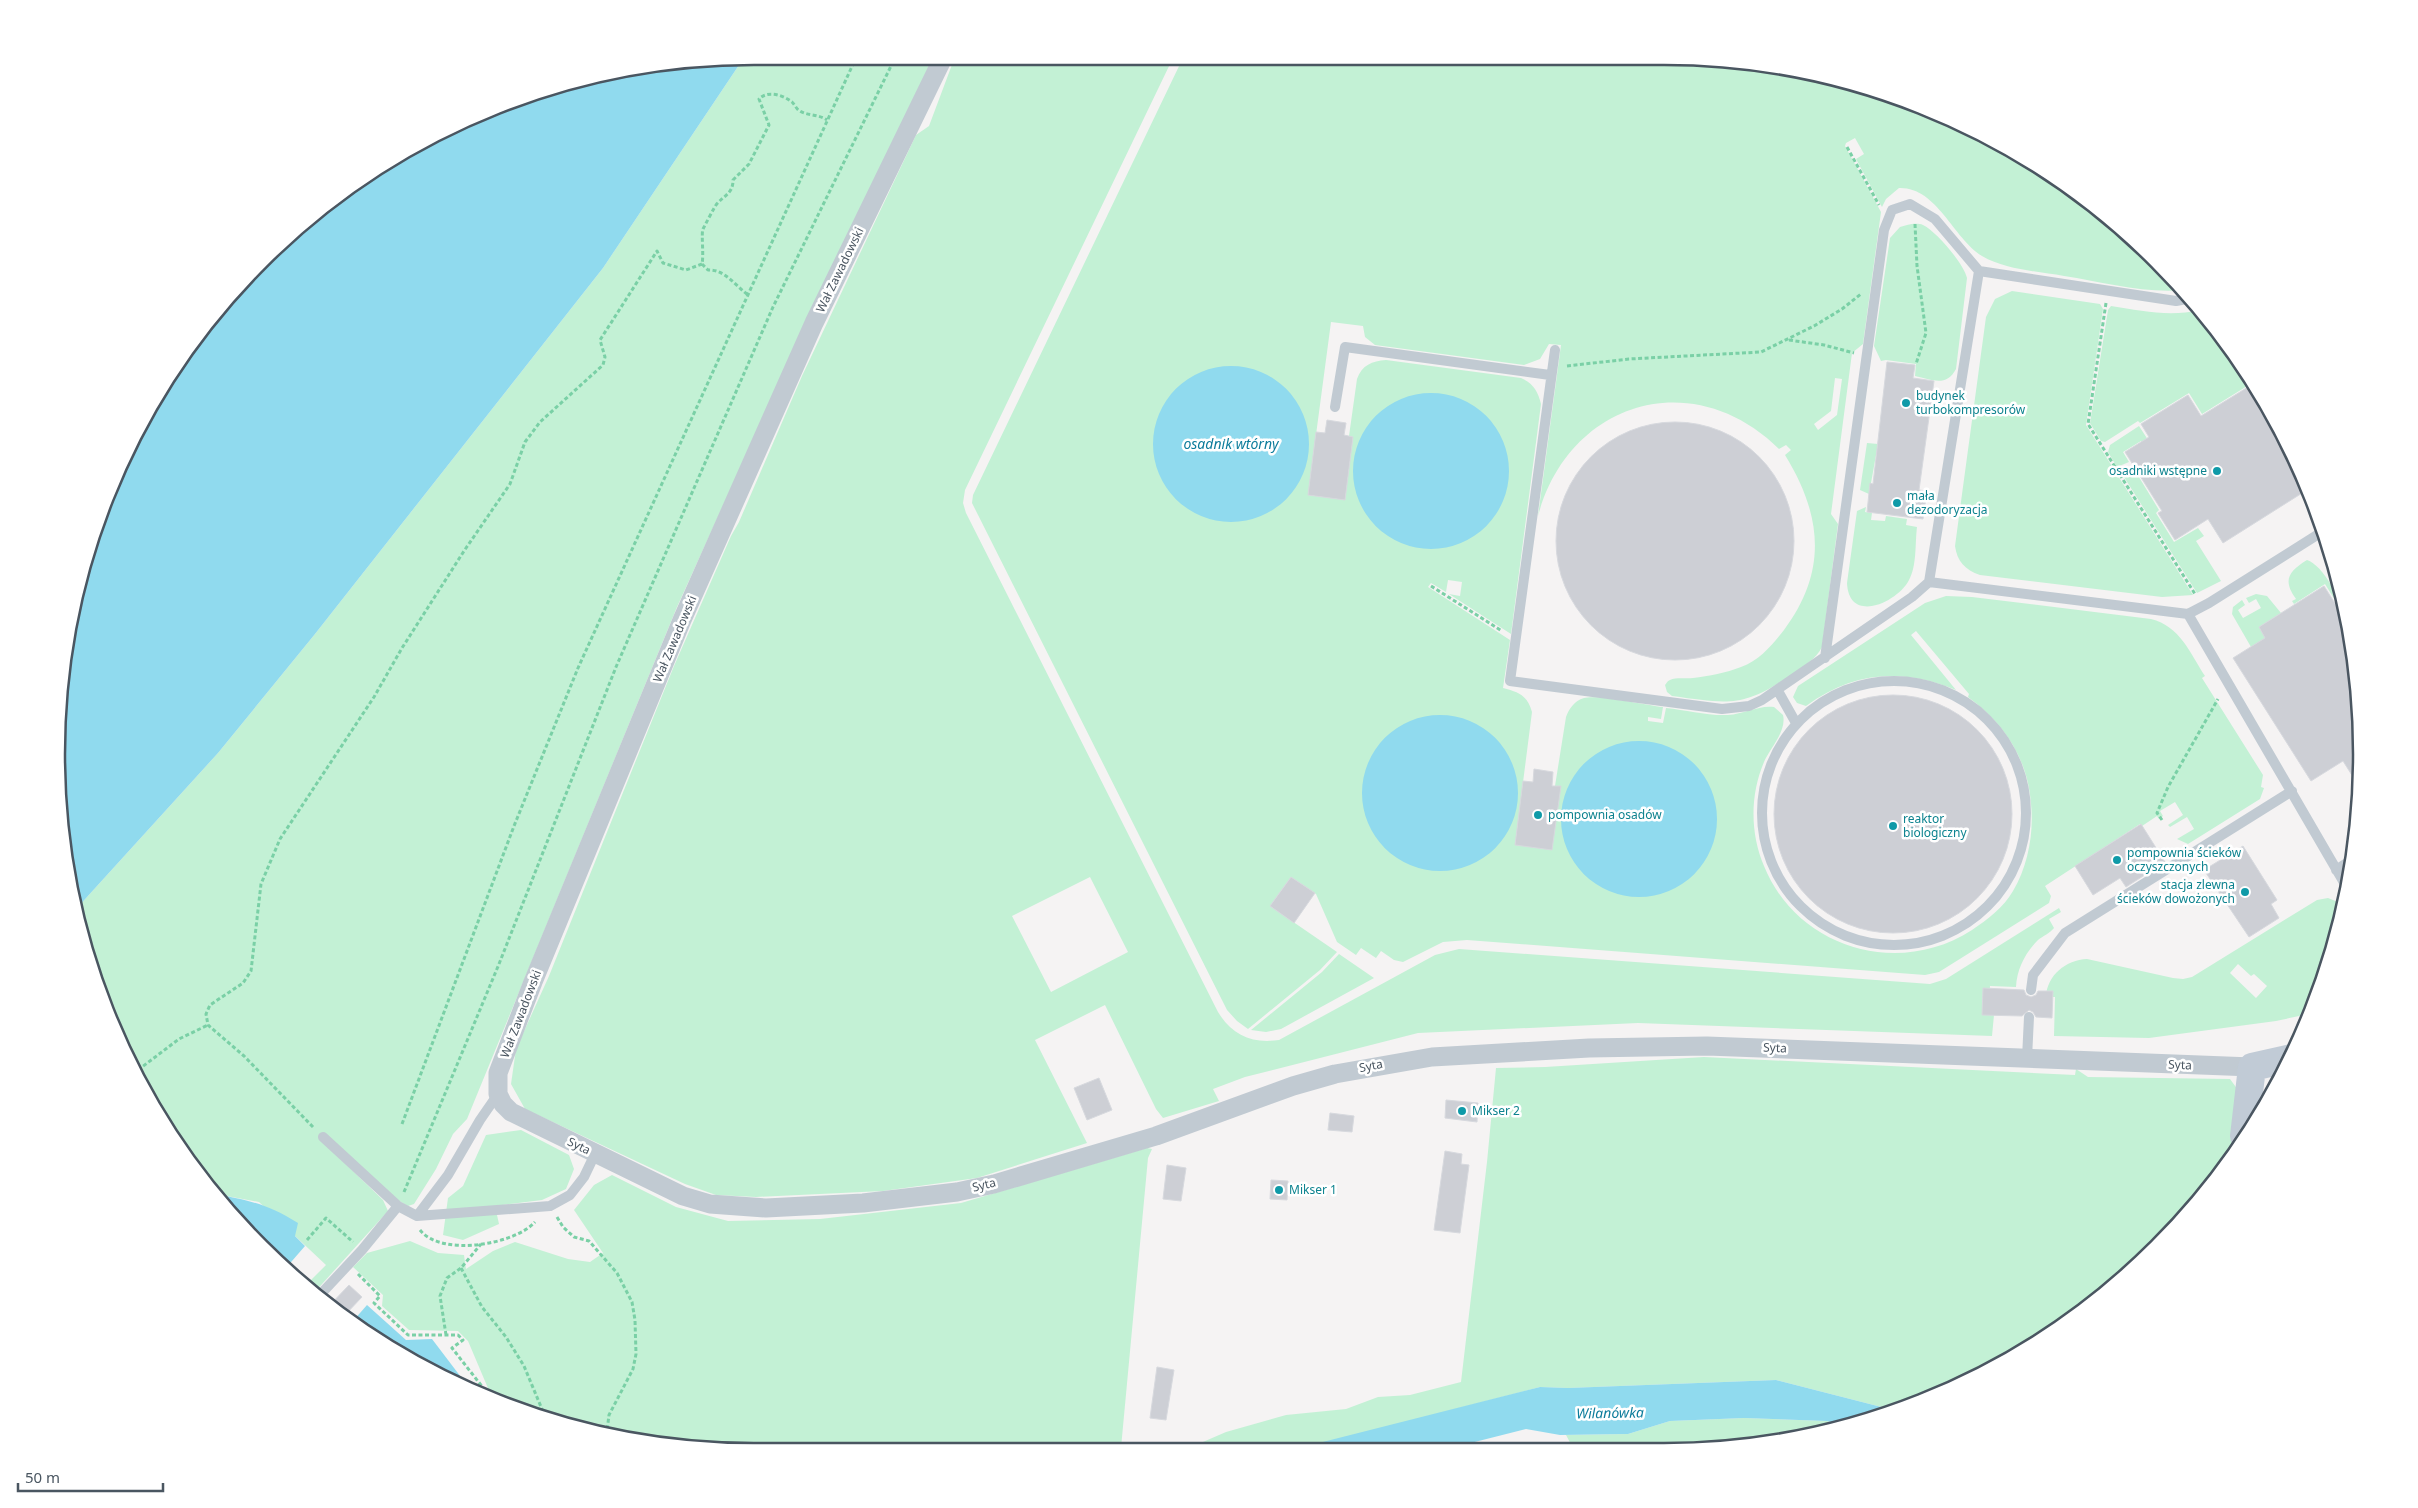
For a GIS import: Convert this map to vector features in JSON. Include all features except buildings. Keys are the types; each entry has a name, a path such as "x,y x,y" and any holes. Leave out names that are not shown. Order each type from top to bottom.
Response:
{"street":[{"name":"Wał Zawadowski","path":"498,1094 497,1085 501,1064 682,620 814,323 940,65"},
{"name":"Syta","path":"498,1094 503,1104 511,1112 683,1196 710,1204 766,1208 863,1204 957,1192 994,1184 1156,1136 1292,1086 1335,1074 1432,1057 1589,1048 1706,1046 2252,1067 2281,1060"},
{"path":"2245,1123 2252,1067"}],"lane":[{"path":"1825,658 1884,230 1892,210 1910,204 1935,219 1979,271 2176,301 2182,300"},
{"path":"1554,350 1554,372 1510,681 1722,709 1749,706 1778,691 1912,597 1929,582 1979,271"},
{"path":"1335,407 1345,347 1554,372"},
{"path":"1929,582 2188,614 2209,603 2317,535"},
{"path":"2188,614 2341,879"},
{"path":"1902,680 1941,689 1975,708 2002,736 2020,771 2026,810 2022,849 2006,885 1980,914 1950,934 1915,945 1878,945 1843,936 1812,918 1786,891 1769,859 1761,824 1763,787 1775,752 1796,723 1826,698 1863,683 1902,680"},
{"path":"1778,691 1796,723"},
{"path":"2031,990 2033,975 2065,933 2292,791"},
{"path":"2336,870 2344,865"},
{"path":"2026,1058 2028,1017"},
{"path":"417,1216 448,1175 480,1120 498,1094"},
{"path":"323,1137 398,1206 417,1216 550,1206 570,1194 584,1176 595,1154"},
{"path":"324,1292 362,1250 398,1206"}],"path":[{"path":"402,1124 514,826 578,668 853,65"},
{"path":"398,1206 420,1160 616,667 773,307 892,65"},
{"path":"702,264 704,251 702,229 713,214 715,207 728,195 733,186 733,180 749,164 769,124 759,99 762,96 777,94 792,102 800,111 818,114 827,120"},
{"path":"1848,147 1888,221"},
{"path":"1915,224 1917,266 1926,333 1916,364"},
{"path":"323,1137 244,1056 208,1025 206,1014 210,1005 243,983 251,971 262,884 280,839 374,697 402,648 464,551 510,484 526,442 540,422 603,365 605,357 600,340 657,251 663,263 686,270 702,264"},
{"path":"702,264 708,270 718,269 724,273 727,279 748,295"},
{"path":"1554,372 1629,359 1761,352 1787,340 1842,309 1866,288"},
{"path":"2106,302 2088,424 2196,596"},
{"path":"1787,340 1824,345 1852,353"},
{"path":"1431,586 1515,640"},
{"path":"2162,820 2157,813 2168,787 2218,699"},
{"path":"141,1068 179,1039 208,1025"},
{"path":"417,1216 417,1228 426,1239 456,1246 481,1244 512,1236 531,1226 550,1206 563,1227 574,1237 589,1241 617,1273 632,1302 635,1320 636,1354 633,1369 609,1415 607,1427"},
{"path":"307,1240 326,1218 362,1250"},
{"path":"446,1335 440,1296 447,1278 461,1268 481,1244"},
{"path":"349,1265 380,1296 374,1303 408,1336 458,1335 462,1340 452,1348 483,1388"},
{"path":"461,1268 482,1307 506,1337 524,1366 542,1409"}],"green space":[{"path":"739,65 930,65 786,367 677,607 467,1119 453,1134 436,1169 414,1204 408,1206 396,1199 322,1132 329,1148 383,1200 388,1211 319,1288 310,1281 326,1265 259,1202 226,1196 181,1137 136,1059 117,1018 88,932 81,903 218,753 315,634 603,268"},
{"path":"952,65 1170,65 965,490 963,503 966,513 1218,1012 1230,1027 1236,1032 1252,1039 1260,1041 1279,1040 1435,955 1459,949 1930,984 1946,979 2059,908 2061,912 2049,919 2054,928 2038,940 2029,950 2020,968 2016,987 1990,986 1988,1014 1994,1015 1992,1036 1638,1023 1418,1033 1245,1077 1213,1089 1219,1101 1163,1118 1156,1109 1105,1005 1035,1040 1087,1143 977,1178 883,1191 756,1197 716,1195 685,1184 525,1109 511,1084 516,1049 549,976 674,666 802,376 916,135 929,126","holes":["1090,877 1128,952 1051,992 1012,916"]},
{"path":"1180,65 1664,65 1709,66 1798,78 1842,88 1928,117 2009,157 2083,207 2118,236 2173,291 2124,287 2022,269 1991,261 1982,256 1962,238 1934,204 1912,190 1899,188 1886,199 1882,207 1856,159 1864,154 1855,138 1846,143 1845,146 1881,212 1863,344 1852,353 1831,514 1838,524 1822,647 1810,662 1777,684 1749,698 1736,701 1709,701 1672,696 1667,692 1665,685 1672,679 1711,675 1748,664 1770,646 1784,630 1798,608 1808,586 1813,565 1815,543 1813,521 1807,499 1785,455 1791,450 1786,445 1779,449 1745,423 1709,407 1673,403 1638,408 1605,422 1577,445 1554,477 1538,516 1561,345 1549,344 1540,359 1524,365 1375,345 1365,337 1363,326 1331,322 1308,495 1345,500 1353,437 1349,436 1357,379 1365,367 1376,361 1386,360 1521,378 1532,385 1538,395 1541,404 1511,634 1449,594 1460,596 1462,582 1448,580 1446,592 1431,583 1428,587 1510,640 1503,688 1514,691 1525,698 1532,712 1515,845 1561,786 1555,786 1566,717 1572,706 1580,699 1600,697 1663,707 1661,719 1648,717 1648,721 1663,723 1666,708 1705,714 1728,715 1763,707 1774,707 1783,715 1783,727 1759,775 1754,801 1754,827 1759,853 1779,894 1800,917 1825,935 1853,947 1882,952 1913,952 1943,944 1972,930 2000,908 2013,891 2023,871 2031,838 2031,804 2025,772 2012,743 2003,730 1993,718 1968,697 1969,694 1916,631 1911,635 1956,690 1917,678 1897,676 1860,680 1824,694 1806,706 1797,703 1793,697 1798,686 1925,603 1946,596 1972,597 2151,619 2170,628 2189,650 2205,676 2202,678 2263,775 2261,787 2264,788 2260,799 2188,844 2177,839 2194,829 2187,817 2170,827 2168,825 2183,815 2175,802 2160,811 2163,816 2159,819 2157,816 2142,826 2140,824 2045,886 2051,896 2049,903 1939,972 1925,975 1467,940 1443,942 1403,962 1394,960 1381,951 1376,958 1361,948 1356,955 1337,942 1316,894 1291,877 1270,906 1337,952 1320,970 1248,1029 1227,1010 972,503 973,495","holes":["1835,378 1842,379 1837,415 1818,430 1814,424 1831,411"]},
{"path":"1921,224 1935,234 1961,265 1967,278 1956,369 1948,379 1938,381 1915,376 1916,364 1881,361 1874,346 1890,238 1900,227"},
{"path":"2012,291 2100,304 2103,309 2086,425 2193,595 2162,597 1980,575 1966,568 1960,560 1955,546 1986,317 1995,299"},
{"path":"2111,306 2167,313 2192,312 2211,335 2246,386 2202,414 2189,393 2140,423 2138,421 2105,442 2101,441 2090,423 2108,310"},
{"path":"2139,426 2152,446 2146,449 2141,441 2123,452 2129,462 2117,467 2108,452 2110,445"},
{"path":"1867,443 1878,444 1869,494 1860,490"},
{"path":"2134,469 2159,510 2156,513 2174,542 2198,528 2204,536 2196,541 2221,581 2197,593 2124,477"},
{"path":"1866,507 1865,512 1872,513 1871,520 1885,521 1886,516 1907,519 1906,525 1917,527 1915,561 1909,580 1895,596 1875,606 1865,606 1856,603 1850,596 1847,583 1857,511"},
{"path":"2307,560 2313,563 2325,576 2333,590 2336,601 2325,584 2294,604 2292,601 2296,599 2289,586 2289,581 2292,572"},
{"path":"2256,594 2267,596 2281,613 2259,627 2265,638 2251,647 2232,614 2233,607 2242,600 2245,605 2238,610 2243,618 2261,608 2256,599 2249,603 2246,598"},
{"path":"2328,898 2337,902 2330,932 2302,1015 2276,1021 2149,1038 2054,1036 2055,997 2046,997 2047,989 2059,970 2072,962 2087,959 2173,978 2183,979 2192,977 2317,900","holes":["2238,964 2251,976 2254,974 2267,986 2256,998 2230,973"]},
{"path":"1339,954 1374,978 1281,1029 1266,1032 1251,1030 1322,972"},
{"path":"1704,1057 2075,1075 2076,1069 2088,1077 2230,1079 2238,1090 2232,1144 2182,1208 2118,1272 2047,1327 2008,1351 1928,1391 1885,1406 1882,1407 1776,1380 1568,1388 1540,1387 1363,1433 1350,1443 1201,1443 1226,1432 1286,1415 1346,1409 1378,1397 1410,1395 1461,1382 1496,1068 1545,1067"},
{"path":"521,1130 569,1155 574,1169 566,1189 542,1200 495,1206 499,1224 463,1240 443,1235 448,1198 463,1186 486,1135"},
{"path":"1147,1148 1152,1149 1148,1158 1121,1443 709,1442 620,1430 576,1420 489,1391 468,1341 458,1331 409,1330 382,1306 383,1295 353,1267 367,1253 410,1241 438,1253 464,1255 466,1269 493,1251 515,1242 568,1259 590,1262 603,1253 574,1210 594,1185 612,1175 676,1207 728,1221 820,1219 961,1203"},
{"path":"1744,1418 1832,1422 1798,1430 1709,1442 1570,1443 1566,1435 1628,1434 1670,1421"}],"water":[{"path":"739,65 603,268 315,634 218,753 81,903 71,844 66,799 65,754 66,709 78,620 88,576 117,490 157,409 207,335 267,267 335,207 409,157 449,136 490,117 576,88 664,71 709,66"},
{"name":"osadnik wtórny","path":"1223,366 1239,366 1254,369 1268,375 1291,394 1300,407 1306,421 1309,444 1308,459 1300,481 1281,504 1268,513 1254,519 1239,522 1223,522 1208,519 1194,513 1171,494 1162,481 1156,467 1153,452 1153,436 1156,421 1162,407 1181,384 1194,375 1208,369"},
{"path":"1423,393 1439,393 1454,396 1468,402 1486,416 1500,434 1506,448 1509,471 1506,494 1500,508 1486,526 1468,540 1454,546 1439,549 1423,549 1408,546 1394,540 1376,526 1366,514 1356,494 1353,479 1353,463 1356,448 1362,434 1376,416 1388,406 1408,396"},
{"path":"1432,715 1448,715 1463,718 1477,724 1495,738 1509,756 1515,770 1518,793 1515,816 1509,830 1495,848 1477,862 1463,868 1448,871 1432,871 1417,868 1403,862 1385,848 1375,836 1365,816 1362,801 1362,785 1365,770 1371,756 1385,738 1397,728 1417,718"},
{"path":"1631,741 1647,741 1662,744 1676,750 1699,769 1708,782 1714,796 1717,819 1716,834 1708,856 1689,879 1676,888 1662,894 1647,897 1631,897 1616,894 1602,888 1579,869 1570,856 1564,842 1561,827 1561,811 1564,796 1570,782 1589,759 1602,750 1616,744"},
{"path":"226,1196 277,1211 298,1223 295,1236 305,1246 290,1263 267,1241"},
{"path":"367,1305 406,1340 432,1339 461,1378 409,1351 357,1317"},
{"name":"Wilanówka","path":"1776,1380 1882,1407 1832,1422 1744,1418 1670,1421 1628,1434 1560,1435 1526,1429 1471,1443 1319,1443 1540,1387 1568,1388"}],"place":[{"name":"budynek turbokompresorów","path":"1906,403"},
{"name":"osadniki wstępne","path":"2217,471"},
{"name":"mała dezodoryzacja","path":"1897,503"},
{"name":"pompownia osadów","path":"1538,815"},
{"name":"reaktor biologiczny","path":"1893,826"},
{"name":"pompownia ścieków oczyszczonych","path":"2117,860"},
{"name":"stacja zlewna ścieków dowożonych","path":"2245,892"},
{"name":"Mikser 2","path":"1462,1111"},
{"name":"Mikser 1","path":"1279,1190"}]}
